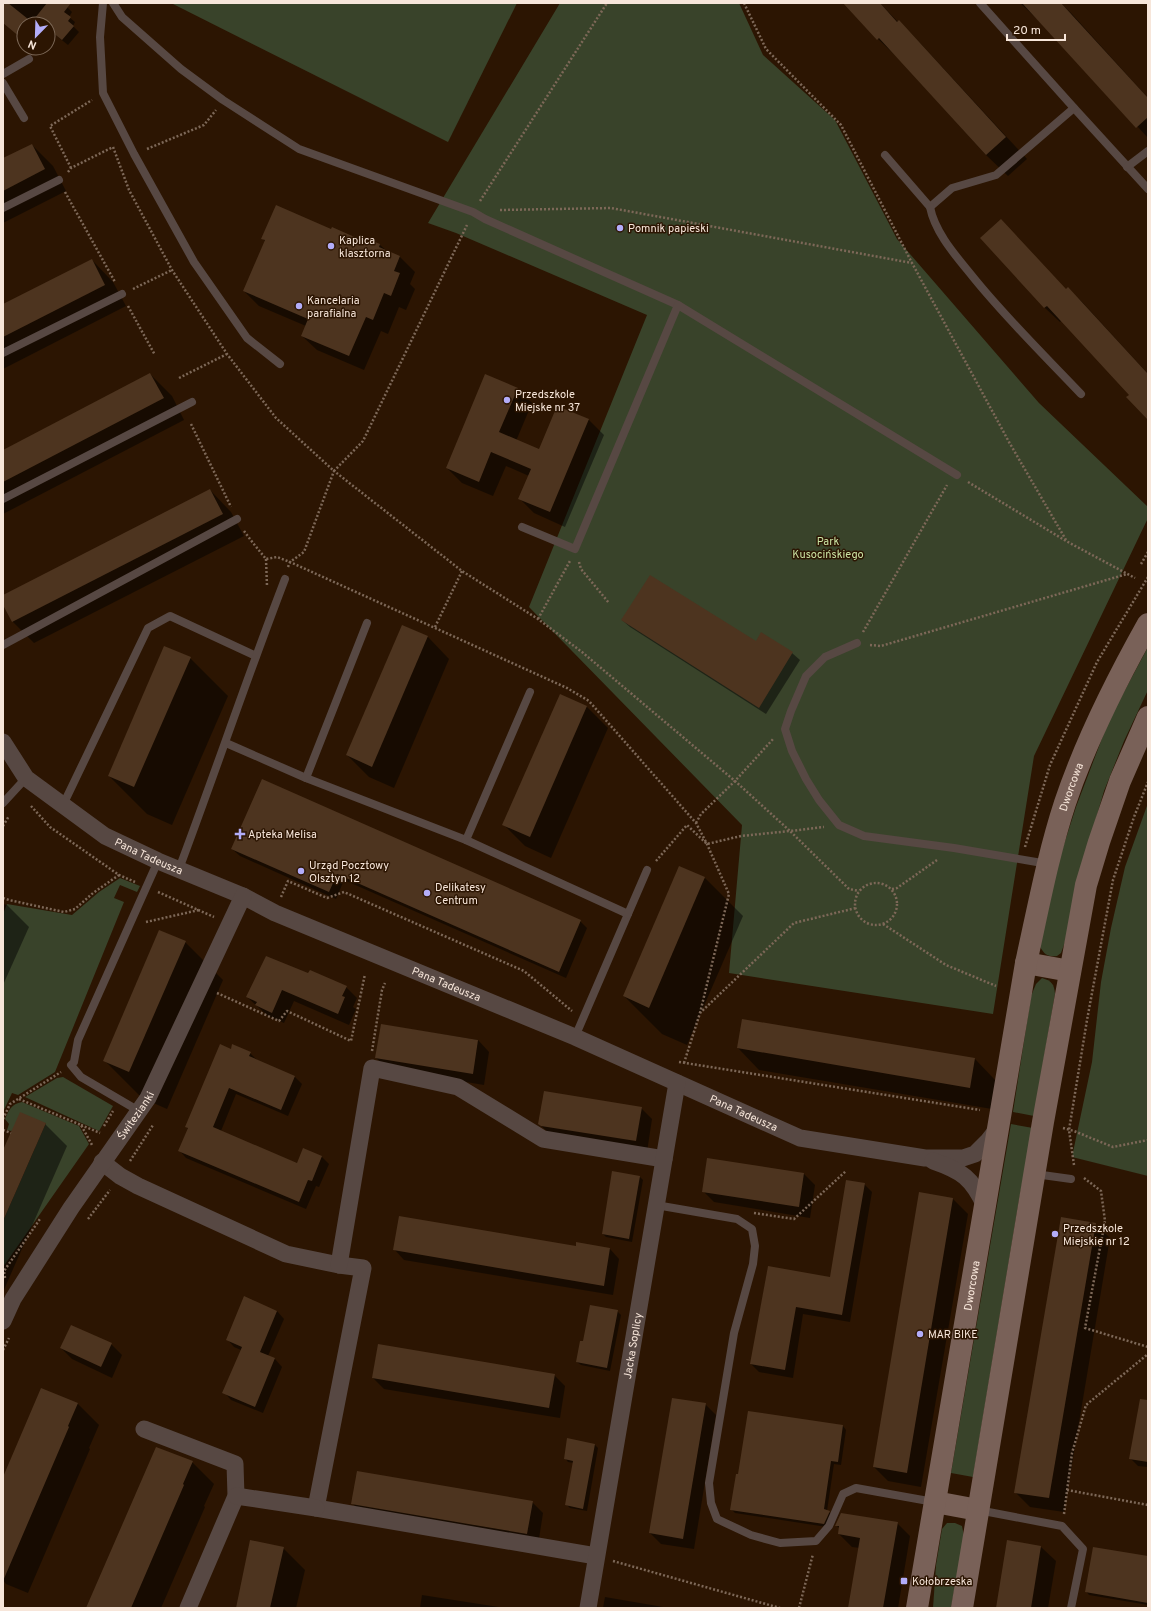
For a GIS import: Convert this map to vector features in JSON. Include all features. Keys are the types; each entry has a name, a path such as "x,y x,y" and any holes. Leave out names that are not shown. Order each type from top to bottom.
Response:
{"street":[{"name":"Dworcowa","path":"917,1608 1026,963 1048,864 1065,802 1102,711 1127,661 1148,624"},
{"path":"962,1608 1034,1174 1086,885 1120,781 1148,717"},
{"name":"Pana Tadeusza","path":"3,742 26,778 105,836 158,861 243,896 275,913 575,1037 800,1138 925,1158 963,1158 975,1154 988,1141 1000,1121"},
{"name":"Świtezianki","path":"3,1321 13,1299 102,1162 148,1098 243,896"},
{"path":"1026,963 1070,971"},
{"path":"338,1265 372,1068 458,1087 543,1139 664,1159"},
{"name":"Jacka Soplicy","path":"588,1608 677,1083"},
{"name":"Pana Tadeusza","path":"925,1158 948,1166 969,1179 977,1188 985,1206"},
{"path":"102,1162 120,1176 138,1186 286,1254 338,1265 363,1268 316,1508"},
{"path":"144,1429 235,1464 236,1496 188,1608"},
{"path":"236,1496 316,1508 596,1556"},
{"path":"935,1502 978,1510"}],"lane":[{"path":"103,3 100,37 103,93 134,154 194,262 247,338 280,364"},
{"path":"113,3 122,17 181,69 223,100 299,149 473,212 485,219 678,305 957,475"},
{"path":"980,3 1148,189"},
{"path":"3,74 29,59"},
{"path":"3,83 24,118"},
{"path":"930,207 952,188 996,175 1074,108"},
{"path":"1127,167 1148,151"},
{"path":"885,154 930,207 933,220 956,256 993,301 1080,394"},
{"path":"3,208 59,180"},
{"path":"3,353 122,294"},
{"path":"522,527 575,549 678,305"},
{"path":"3,500 192,402"},
{"path":"3,645 237,519"},
{"path":"179,869 285,579"},
{"path":"63,805 148,628 170,616 256,656"},
{"path":"306,778 367,623"},
{"path":"857,643 825,657 806,676 790,711 785,729 792,751 806,778 819,800 838,825 864,836 954,848 1048,864"},
{"path":"466,840 530,692"},
{"path":"226,743 306,778 466,840 628,914"},
{"path":"3,803 26,778"},
{"path":"139,1111 81,1077 72,1065 74,1062 78,1040 158,861"},
{"path":"575,1037 648,870"},
{"path":"1034,1174 1073,1175"},
{"path":"656,1205 737,1219 752,1229 756,1246 753,1264 734,1333 708,1483 711,1503 717,1519 751,1535 780,1543 816,1541 829,1526 843,1494 856,1488 935,1502"},
{"path":"978,1510 1062,1526 1083,1549 1071,1608"}],"path":[{"path":"285,579 290,562 304,552 334,471 363,441 473,212 607,3"},
{"path":"744,3 766,49 840,125 912,263 1009,442 1066,541"},
{"path":"71,168 50,126 103,93"},
{"path":"155,355 59,180 71,168 112,147 134,154 204,125 223,100"},
{"path":"111,140 112,147 129,190 172,270 227,354 276,418 334,471 462,571 538,619 582,652 735,781 790,831 849,889 859,891"},
{"path":"485,219 498,210 611,208 912,263"},
{"path":"122,294 172,270"},
{"path":"179,378 227,354"},
{"path":"191,424 237,519 266,559 277,557 290,562 568,688 589,701 696,823 729,894 700,1013 684,1063"},
{"path":"1127,574 881,646 857,643 944,488 957,475 1066,541 1135,578"},
{"path":"575,549 581,569 608,603"},
{"path":"538,619 575,549"},
{"path":"1141,564 1148,552"},
{"path":"434,627 462,571"},
{"path":"696,823 701,814 735,781 774,737 785,729"},
{"path":"1073,1175 1069,1130 1087,1020 1114,880 1134,817 1148,782"},
{"path":"27,802 50,827 120,875 200,910 140,924"},
{"path":"648,870 688,825 707,844"},
{"path":"707,844 741,836 838,825"},
{"path":"892,889 897,888 954,848"},
{"path":"3,898 64,912 75,909 93,893 120,875"},
{"path":"275,913 288,881 327,898 344,892 524,971 582,1020"},
{"path":"872,883 886,885 892,889 898,902 897,909 890,921 883,924 869,924 863,920 858,914 856,908 856,896 859,891 872,883"},
{"path":"700,1013 794,922 856,908"},
{"path":"883,924 946,965 996,986"},
{"path":"216,993 279,1021 287,1012 351,1041 365,974"},
{"path":"372,1068 371,1063 382,990 385,983"},
{"path":"677,1062 1000,1121"},
{"path":"3,1119 10,1104 72,1065"},
{"path":"19,1099 100,1133"},
{"path":"1043,1122 1069,1130 1113,1147 1148,1140"},
{"path":"81,1125 92,1145"},
{"path":"3,1130 11,1133"},
{"path":"748,1211 794,1219 846,1171"},
{"path":"1080,1175 1101,1191 1105,1221 1085,1328 1148,1346"},
{"path":"1062,1526 1072,1453 1086,1405 1148,1354"},
{"path":"1067,1490 1148,1505"},
{"path":"799,1608 816,1541"},
{"path":"596,1556 780,1608"}],"green space":[{"path":"517,3 448,142 173,4"},
{"name":"Park Kusocińskiego","path":"560,3 739,3 763,55 835,120 897,239 1039,403 1148,507 1148,518 1034,756 993,1014 729,973 742,825 529,607 647,315 456,233 428,223"},
{"path":"1148,647 1148,690 1124,741 1104,791 1079,877 1065,942 1061,953 1057,956 1049,956 1045,954 1040,947 1058,863 1076,807 1109,720"},
{"path":"1148,803 1148,1176 1072,1157 1092,1062 1101,982 1111,928 1125,867"},
{"path":"120,878 140,886 137,892 120,885 114,898 124,902 55,1072 18,1095 12,1093 3,1112 3,914 7,904 72,915 99,892"},
{"path":"1042,978 1052,983 1055,994 1034,1116 1013,1112 1031,996 1036,984"},
{"path":"63,1077 113,1106 99,1131 25,1097 57,1078"},
{"path":"22,1102 79,1126 89,1144 3,1267 3,1221 46,1123 11,1131 7,1130 9,1124 5,1119 8,1113 13,1106"},
{"path":"1011,1124 1033,1128 1019,1200 973,1477 951,1473"},
{"path":"947,1523 955,1523 962,1526 964,1536 951,1608 933,1608 936,1565 942,1529"}],"building":[{"path":"3,3 8,3 24,16 16,16 16,34 3,23"},
{"path":"47,3 71,3 64,12 71,17 68,21 74,26 62,40 56,35 56,16 37,16"},
{"path":"843,3 880,3 897,22 899,20 1006,137 986,155 879,38 877,40"},
{"path":"1022,3 1061,3 1148,98 1148,117 1136,128"},
{"path":"32,144 45,169 3,191 3,158"},
{"path":"276,205 331,229 332,227 359,239 361,236 380,244 379,247 400,256 394,271 400,273 391,296 384,293 373,320 366,317 349,356 301,336 308,319 243,291 265,240 261,239"},
{"path":"1001,219 1066,289 1068,287 1148,374 1148,420 1126,397 1129,395 1047,306 1044,308 980,238"},
{"path":"92,259 105,285 3,337 3,304"},
{"path":"150,373 164,398 3,482 3,450"},
{"name":"Przedszkole Miejske nr 37","path":"485,374 518,388 499,432 539,449 557,406 589,419 550,512 518,499 531,469 491,452 479,482 446,468"},
{"path":"210,489 223,514 12,622 3,605 3,595"},
{"path":"650,575 756,641 761,632 793,652 759,708 621,620"},
{"path":"402,625 428,636 372,767 346,755"},
{"path":"164,646 191,657 134,787 108,776"},
{"path":"560,694 587,706 530,837 502,825"},
{"path":"262,779 581,920 559,972 337,874 329,892 231,849"},
{"path":"679,866 705,877 649,1008 623,996"},
{"path":"159,930 186,941 129,1072 103,1061"},
{"path":"266,956 308,973 310,970 347,986 342,996 345,997 338,1014 282,990 272,1013 255,1005 257,1002 246,997"},
{"path":"742,1019 975,1058 970,1088 737,1048"},
{"path":"381,1024 478,1040 473,1074 375,1058"},
{"path":"220,1044 231,1049 232,1044 251,1052 249,1056 295,1076 281,1110 229,1088 213,1127 297,1163 303,1148 322,1156 312,1181 308,1180 299,1202 178,1151 188,1128 185,1127"},
{"path":"544,1091 642,1107 636,1141 541,1126 538,1124"},
{"path":"20,1112 46,1123 3,1221 3,1150"},
{"path":"707,1158 804,1173 799,1207 702,1192"},
{"path":"612,1171 640,1176 629,1239 602,1234"},
{"path":"846,1180 865,1183 842,1315 796,1307 785,1370 750,1364 768,1266 830,1277"},
{"path":"919,1192 953,1198 907,1473 873,1467"},
{"path":"399,1216 576,1246 576,1242 610,1248 604,1286 393,1250"},
{"path":"1061,1217 1096,1223 1049,1498 1014,1493"},
{"path":"244,1296 277,1311 260,1352 275,1358 255,1407 222,1393 242,1347 226,1340"},
{"path":"590,1305 618,1310 607,1368 576,1362 580,1341 583,1341"},
{"path":"71,1325 112,1343 101,1367 60,1348"},
{"path":"378,1344 555,1374 549,1408 372,1378"},
{"path":"41,1388 78,1403 3,1581 3,1477"},
{"path":"672,1398 706,1403 683,1539 649,1533"},
{"path":"1140,1399 1148,1400 1148,1462 1129,1459"},
{"path":"748,1411 843,1425 838,1462 831,1461 824,1509 830,1511 824,1524 730,1510 736,1474 738,1474"},
{"path":"567,1438 595,1444 583,1509 565,1505 573,1461 564,1459"},
{"path":"156,1447 193,1461 131,1608 86,1608"},
{"path":"357,1471 533,1501 527,1534 351,1504"},
{"path":"841,1513 898,1522 883,1608 848,1608 860,1538 838,1534 839,1526 835,1526"},
{"path":"250,1540 284,1547 270,1608 236,1608"},
{"path":"1007,1540 1041,1546 1031,1608 996,1608"},
{"path":"1093,1547 1148,1556 1148,1603 1085,1592"}],"place":[{"name":"Pomnik papieski","path":"620,228"},
{"name":"Kaplica klasztorna","path":"331,246"},
{"name":"Kancelaria parafialna","path":"299,306"},
{"name":"Przedszkole Miejske nr 37","path":"507,400"},
{"name":"Apteka Melisa","path":"240,834"},
{"name":"Urząd Pocztowy Olsztyn 12","path":"301,871"},
{"name":"Delikatesy Centrum","path":"427,893"},
{"name":"Przedszkole Miejskie nr 12","path":"1055,1234"},
{"name":"MAR BIKE","path":"920,1334"},
{"name":"Kołobrzeska","path":"904,1581"}]}
